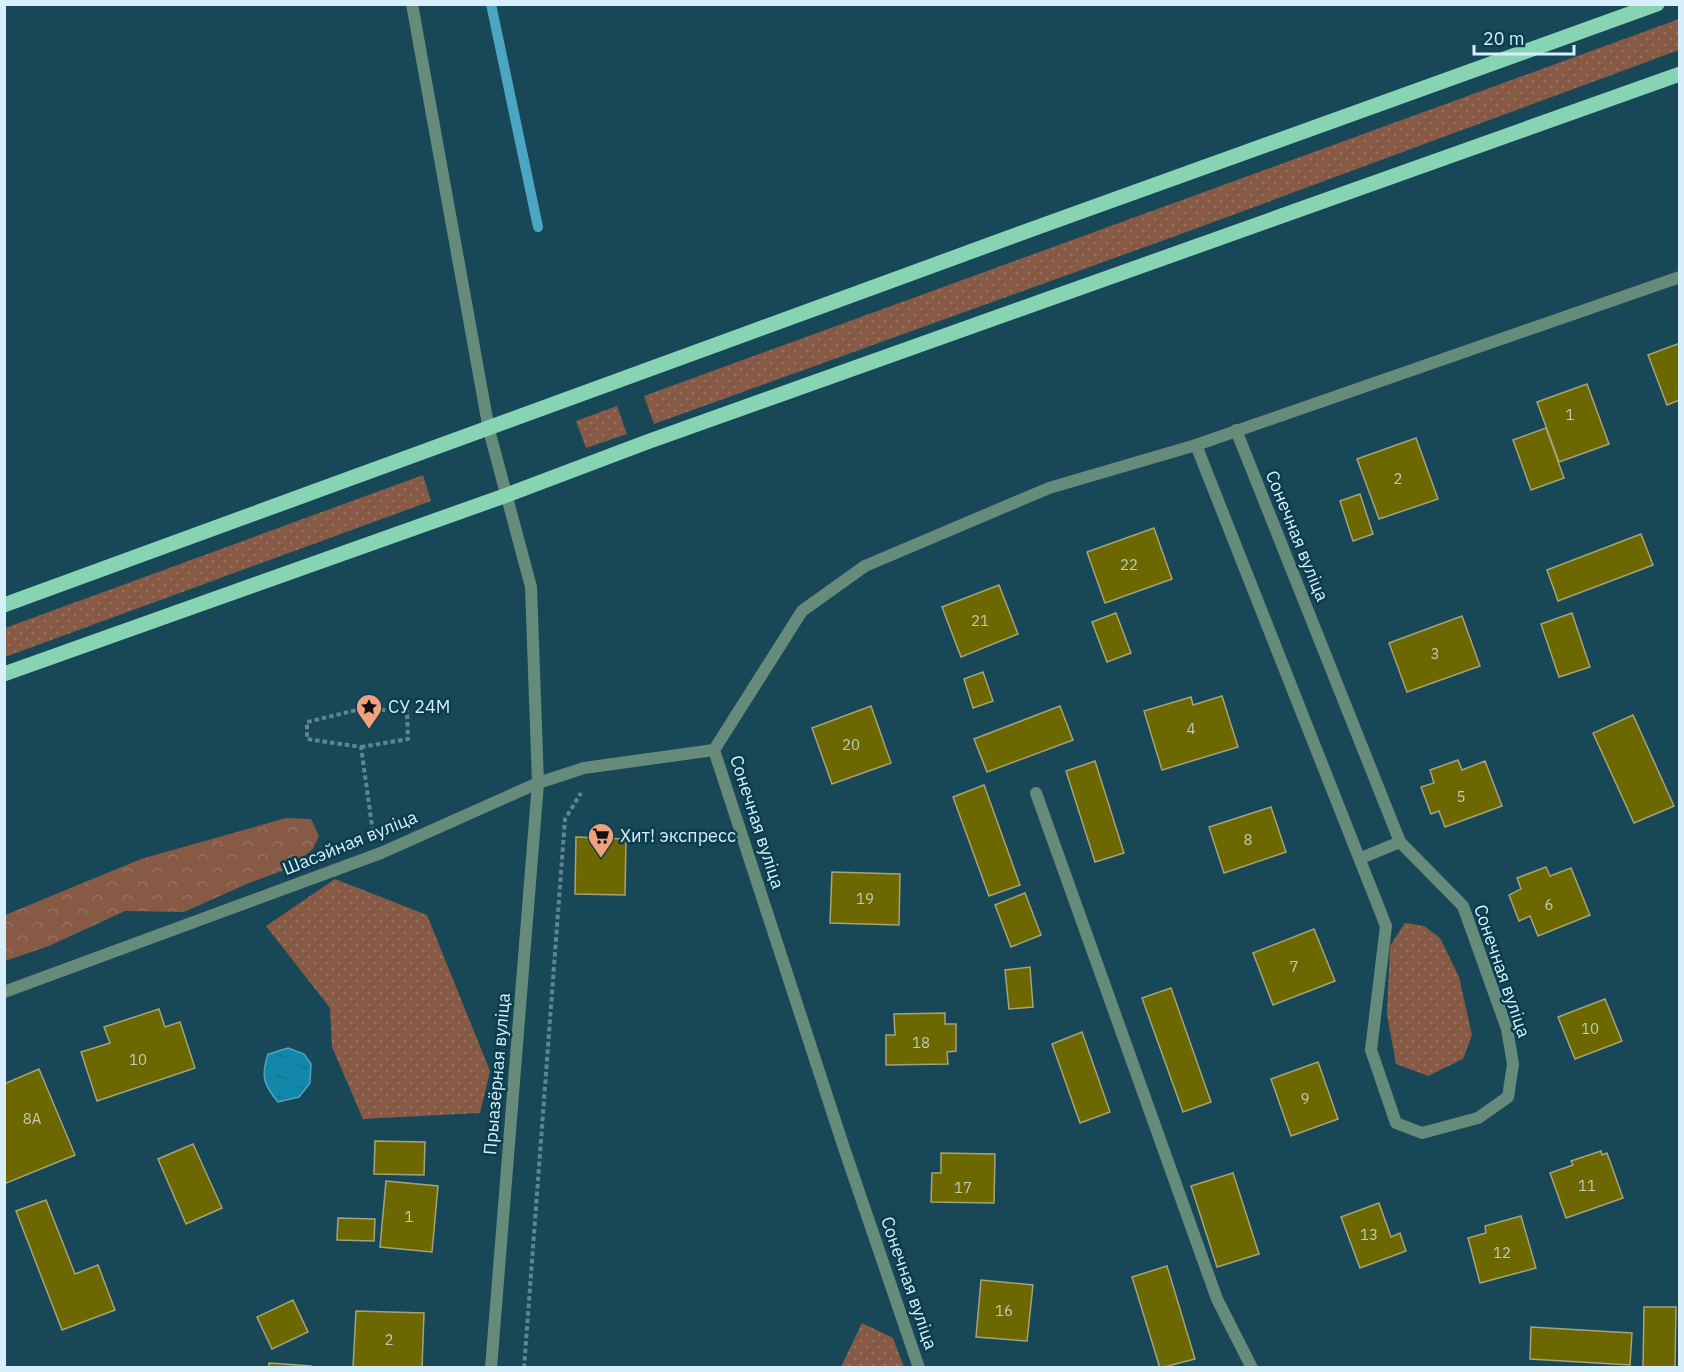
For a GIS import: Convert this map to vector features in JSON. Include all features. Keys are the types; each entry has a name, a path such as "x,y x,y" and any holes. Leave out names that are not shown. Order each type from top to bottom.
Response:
{"main road":[{"path":"4,606 1038,227 1657,4"},
{"path":"4,675 507,495 658,438 1680,74"}],"street":[{"name":"Прыазёрная вуліца","path":"412,4 489,430 531,587 538,783 491,1368"},
{"name":"Сонечная вуліца","path":"919,1368 844,1148 714,750 801,611 865,566 1048,488 1196,445 1680,277"},
{"name":"Сонечная вуліца","path":"1196,445 1361,858 1386,927 1371,1050 1396,1122 1422,1133 1478,1118 1508,1097 1513,1064 1507,1029 1463,906 1400,843 1236,430"},
{"name":"Шасэйная вуліца","path":"4,992 381,853 538,783 584,768 714,750"},
{"path":"1036,793 1217,1299 1252,1368"},
{"path":"1361,858 1400,843"}],"path":[{"path":"361,709 407,711 408,740 361,747 308,740 306,722 361,709"},
{"path":"361,747 374,843 381,853"},
{"path":"524,1368 565,819 581,795 584,768"}],"green space":[{"path":"1679,19 1679,50 1181,234 654,424 644,396"},
{"path":"617,406 627,434 586,448 576,421"},
{"path":"423,475 431,501 5,657 5,628"},
{"path":"286,818 311,819 319,836 313,849 290,868 249,883 184,912 125,911 49,946 5,961 5,915 141,859"},
{"path":"335,879 427,915 490,1071 480,1113 363,1119 332,1047 330,1008 266,926"},
{"path":"1405,923 1424,926 1440,938 1459,977 1472,1035 1463,1059 1428,1076 1396,1064 1387,1014 1390,946"},
{"path":"862,1323 893,1338 904,1367 841,1367"}],"water":[{"path":"288,1048 304,1054 311,1064 310,1083 299,1097 278,1102 266,1085 264,1068 268,1054"}],"building":[{"path":"1680,343 1680,400 1667,405 1648,355"},
{"path":"1587,384 1609,444 1559,462 1537,402"},
{"path":"1546,428 1564,478 1531,490 1513,440"},
{"path":"1416,438 1438,499 1379,519 1357,459"},
{"path":"1360,494 1373,534 1353,541 1340,501"},
{"path":"1154,528 1172,579 1105,603 1087,552"},
{"path":"1641,534 1653,565 1558,601 1547,570"},
{"path":"999,585 1018,634 961,657 942,607"},
{"path":"1116,613 1131,653 1107,662 1092,622"},
{"path":"1572,613 1590,667 1559,677 1541,624"},
{"path":"1462,616 1480,666 1407,692 1389,643"},
{"path":"983,672 993,701 973,708 964,679"},
{"path":"1222,696 1238,747 1162,770 1144,711 1191,697 1193,705"},
{"path":"871,706 891,763 832,784 812,728"},
{"path":"1060,706 1073,740 987,772 974,739"},
{"path":"1633,715 1674,806 1634,823 1593,733"},
{"path":"1458,760 1462,770 1485,761 1502,806 1445,827 1439,811 1431,814 1421,787 1434,783 1430,770"},
{"path":"1095,761 1124,853 1095,862 1066,771"},
{"path":"984,785 1020,885 989,896 953,797"},
{"path":"1271,807 1286,852 1224,873 1209,827"},
{"name":"Хит! экспресс","path":"576,837 626,839 625,895 575,894"},
{"path":"1546,867 1550,876 1571,868 1590,915 1538,936 1530,916 1519,921 1509,895 1521,889 1517,878"},
{"path":"832,872 900,874 899,925 830,923"},
{"path":"1025,893 1041,935 1011,947 995,905"},
{"path":"1314,929 1335,981 1273,1005 1253,953"},
{"path":"1030,967 1033,1007 1009,1009 1005,970"},
{"path":"1171,988 1211,1102 1183,1112 1142,998"},
{"path":"1605,999 1622,1041 1575,1059 1558,1017"},
{"path":"159,1009 165,1027 180,1022 195,1068 97,1101 81,1052 110,1043 104,1027"},
{"path":"945,1013 945,1024 956,1024 956,1051 947,1052 948,1064 886,1065 886,1035 895,1035 894,1014"},
{"path":"1082,1032 1110,1112 1080,1123 1052,1044"},
{"path":"1318,1062 1338,1119 1291,1136 1271,1079"},
{"path":"39,1069 75,1155 4,1184 4,1084"},
{"path":"375,1141 425,1142 424,1175 374,1174"},
{"path":"193,1144 222,1208 186,1224 158,1159"},
{"path":"1601,1151 1602,1155 1607,1153 1623,1198 1566,1218 1550,1173 1573,1165 1571,1161"},
{"path":"941,1153 995,1154 994,1203 931,1202 932,1173 941,1173"},
{"path":"1233,1173 1259,1254 1217,1267 1191,1186"},
{"path":"386,1181 438,1186 432,1252 380,1247"},
{"path":"46,1200 75,1274 98,1265 115,1310 62,1330 16,1211"},
{"path":"1379,1203 1391,1237 1400,1233 1406,1251 1360,1268 1341,1217"},
{"path":"1521,1216 1536,1268 1480,1283 1468,1238 1486,1233 1485,1226"},
{"path":"338,1218 375,1219 374,1241 337,1240"},
{"path":"1167,1266 1195,1359 1160,1368 1132,1277"},
{"path":"981,1280 1033,1285 1027,1341 976,1337"},
{"path":"293,1300 308,1332 272,1349 257,1317"},
{"path":"1644,1307 1676,1307 1675,1368 1643,1368"},
{"path":"356,1311 424,1313 422,1368 353,1368"},
{"path":"1531,1327 1632,1333 1630,1365 1530,1359"},
{"path":"269,1363 311,1366 311,1368 269,1368"}],"waterway":[{"path":"491,4 538,227"}],"place":[{"name":"СУ 24М","path":"369,730"},
{"name":"Хит! экспресс","path":"601,859"}]}
